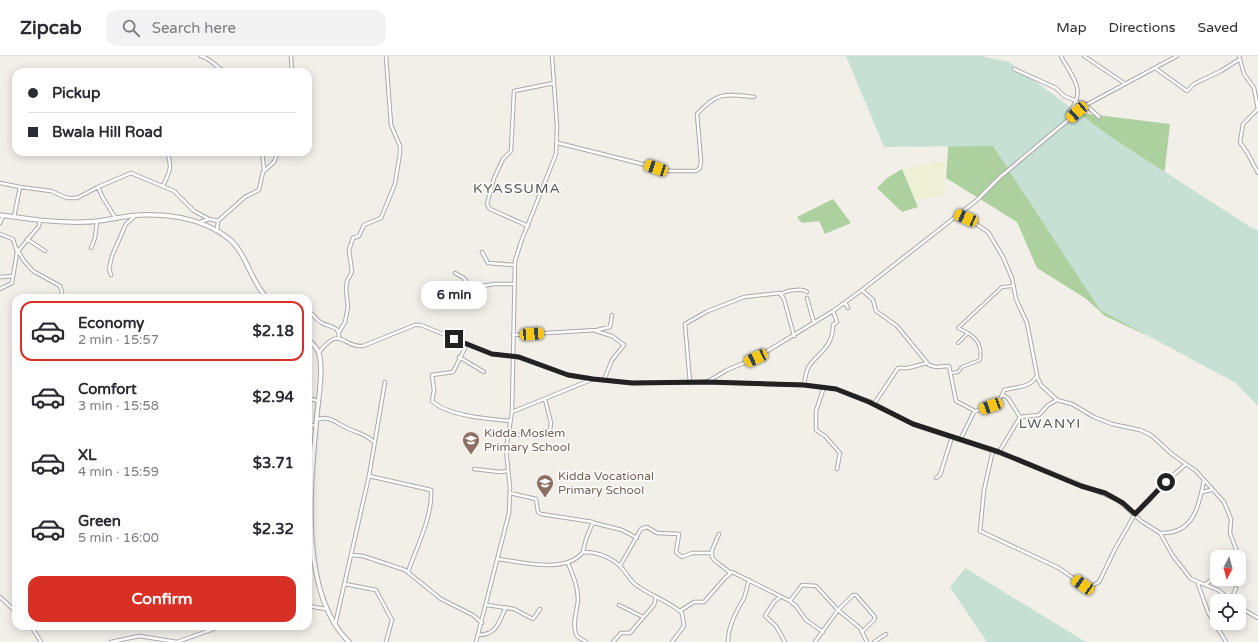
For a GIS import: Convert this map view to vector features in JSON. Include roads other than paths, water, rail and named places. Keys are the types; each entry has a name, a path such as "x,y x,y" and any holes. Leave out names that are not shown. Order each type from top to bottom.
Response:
{"street":[{"path":"201,56 208,58 217,68"},
{"path":"291,56 292,68"},
{"path":"339,338 345,322 348,307 347,285 352,272 349,250 353,238 359,236 364,225 381,218 395,184 400,146 391,125 386,56"},
{"path":"476,642 487,605 509,513 510,492 506,448 512,412 515,265 521,242 556,154 558,143 552,56"},
{"path":"1061,56 1077,81 1078,91 1076,100 1069,112"},
{"path":"1084,56 1124,83"},
{"path":"707,382 727,370 756,358 833,311 958,215 1086,105 1176,56"},
{"path":"1155,68 1187,91 1194,84 1221,71 1239,57 1244,74 1254,88 1258,109 1243,124 1240,142 1258,173"},
{"path":"1014,69 1056,88 1064,96 1086,105 1099,117"},
{"path":"528,226 490,209 487,204 494,178 503,159 511,151 514,91 554,83"},
{"path":"558,143 670,171 696,171 700,168 701,161 697,116 699,112 718,96 735,95 754,97"},
{"path":"163,186 170,171 168,156"},
{"path":"216,230 218,221 245,197 261,189 264,169 262,156"},
{"path":"264,169 274,162 276,156"},
{"path":"0,183 51,191 70,198 79,197 98,186 131,173 174,191 191,209 209,219 218,221"},
{"path":"98,186 103,198 116,219"},
{"path":"14,217 20,187"},
{"path":"0,223 2,215 40,220 97,221 135,216 178,218 200,222 229,239 236,247 256,284 264,294"},
{"path":"958,215 982,227 992,238 1009,271 1014,286 1016,299 1027,323 1037,377 1041,385 1057,400 1072,404 1094,417 1112,424 1140,430 1151,435 1186,464 1204,480 1224,502 1231,519 1230,533 1236,550"},
{"path":"111,275 109,269 112,256 126,224 135,216"},
{"path":"200,222 209,219"},
{"path":"0,289 12,283 18,250 39,226 40,220"},
{"path":"91,248 95,238 97,221"},
{"path":"0,234 12,239 24,261 33,271 60,286 62,294"},
{"path":"27,239 45,251"},
{"path":"482,252 487,262 515,265"},
{"path":"455,273 464,278 470,288 494,284 514,284"},
{"path":"0,277 13,276"},
{"path":"951,373 958,372 962,367 980,360 981,353 979,343 968,333 958,328 1002,287 1014,286"},
{"path":"782,296 782,293 785,292 804,290 807,292"},
{"path":"862,290 873,300 876,311 897,326 927,363 936,367 949,366 957,403 976,411 991,406 1003,396 1004,390 1022,387 1037,377"},
{"path":"690,383 687,322 708,311 751,295 778,293 782,296 794,336"},
{"path":"807,298 814,323"},
{"path":"842,304 846,304 848,308"},
{"path":"804,385 809,366 822,354 833,336 833,325 837,322 833,311"},
{"path":"312,314 321,322 337,328 340,332"},
{"path":"513,335 594,330 610,327 612,315"},
{"path":"318,352 329,341 339,338 356,346 364,346 415,325 421,325 492,354 514,356 568,375 593,379 632,383 707,382 804,385 824,386 836,389 874,404 913,424 999,452 1081,486 1105,493 1123,503 1142,521 1165,539 1173,556 1191,580 1218,590 1224,594"},
{"path":"594,330 612,336 624,345 612,360 604,380"},
{"path":"958,343 968,333"},
{"path":"312,344 318,352 320,370 312,463 312,548 316,576 326,609 335,625 349,642"},
{"path":"467,344 459,357 453,372 432,374 433,403 462,414 486,419 510,421"},
{"path":"459,357 484,372"},
{"path":"874,404 898,368 908,368 927,363"},
{"path":"512,412 593,379"},
{"path":"335,625 369,476 385,382"},
{"path":"824,386 816,411 816,430 825,436 840,453 838,469"},
{"path":"1003,396 1008,398 1020,417"},
{"path":"312,399 318,401"},
{"path":"508,435 531,435 550,430 551,423 545,399"},
{"path":"1020,417 1039,415 1048,405 1057,400"},
{"path":"960,440 976,411"},
{"path":"999,452 1020,417"},
{"path":"316,420 323,418 337,421 346,428 362,433 374,443"},
{"path":"312,426 316,425"},
{"path":"936,478 940,475 952,437"},
{"path":"993,450 984,490 980,531 1059,568 1083,585 1090,587 1098,584 1114,549 1126,533 1135,514 1150,500 1160,486 1186,464"},
{"path":"474,469 500,472 508,471"},
{"path":"369,476 430,490 431,499 423,533 408,572"},
{"path":"1165,539 1169,534 1191,522 1197,511 1204,480"},
{"path":"1202,492 1212,490"},
{"path":"510,492 536,500 538,512 541,514 594,523 622,530 637,538"},
{"path":"498,559 539,565 568,563 578,558 583,552 586,539 594,523"},
{"path":"620,566 641,529 648,527 657,532 679,534 676,552 682,556 692,553 711,553"},
{"path":"719,534 711,553 714,560 725,566 730,573 732,572 790,601 796,606 806,620 823,632"},
{"path":"1160,534 1169,534"},
{"path":"583,552 599,553 620,566 638,587 680,611 684,626 672,642"},
{"path":"351,555 363,556 408,572 442,600 473,615 482,623"},
{"path":"568,563 577,587 578,602 574,616 576,634 578,638 586,642"},
{"path":"680,611 694,602 704,602 730,573"},
{"path":"728,642 730,626 738,605 744,598 749,580"},
{"path":"1205,585 1210,581"},
{"path":"1198,583 1208,612 1226,642"},
{"path":"344,584 376,590 392,620 386,642"},
{"path":"790,601 802,585 816,586 838,610 863,631 867,642"},
{"path":"1234,594 1236,588"},
{"path":"815,642 838,610 853,595 856,595 875,617 863,631"},
{"path":"0,597 12,608"},
{"path":"613,642 621,633 630,632 654,606 656,597"},
{"path":"780,597 765,616 776,626 785,642"},
{"path":"487,605 519,610 533,618 540,609"},
{"path":"619,606 643,617"},
{"path":"312,607 326,609"},
{"path":"478,635 491,633 497,626 506,607"},
{"path":"1246,611 1258,618"},
{"path":"34,630 41,642"},
{"path":"111,642 139,636 177,642 211,630"},
{"path":"874,642 886,634"}],"place":[{"name":"Kidda Moslem Primary School","path":"471,455"},
{"name":"Kidda Vocational Primary School","path":"545,498"}],"district":[{"name":"KYASSUMA","path":"517,188"},
{"name":"LWANYI","path":"1050,423"}]}
